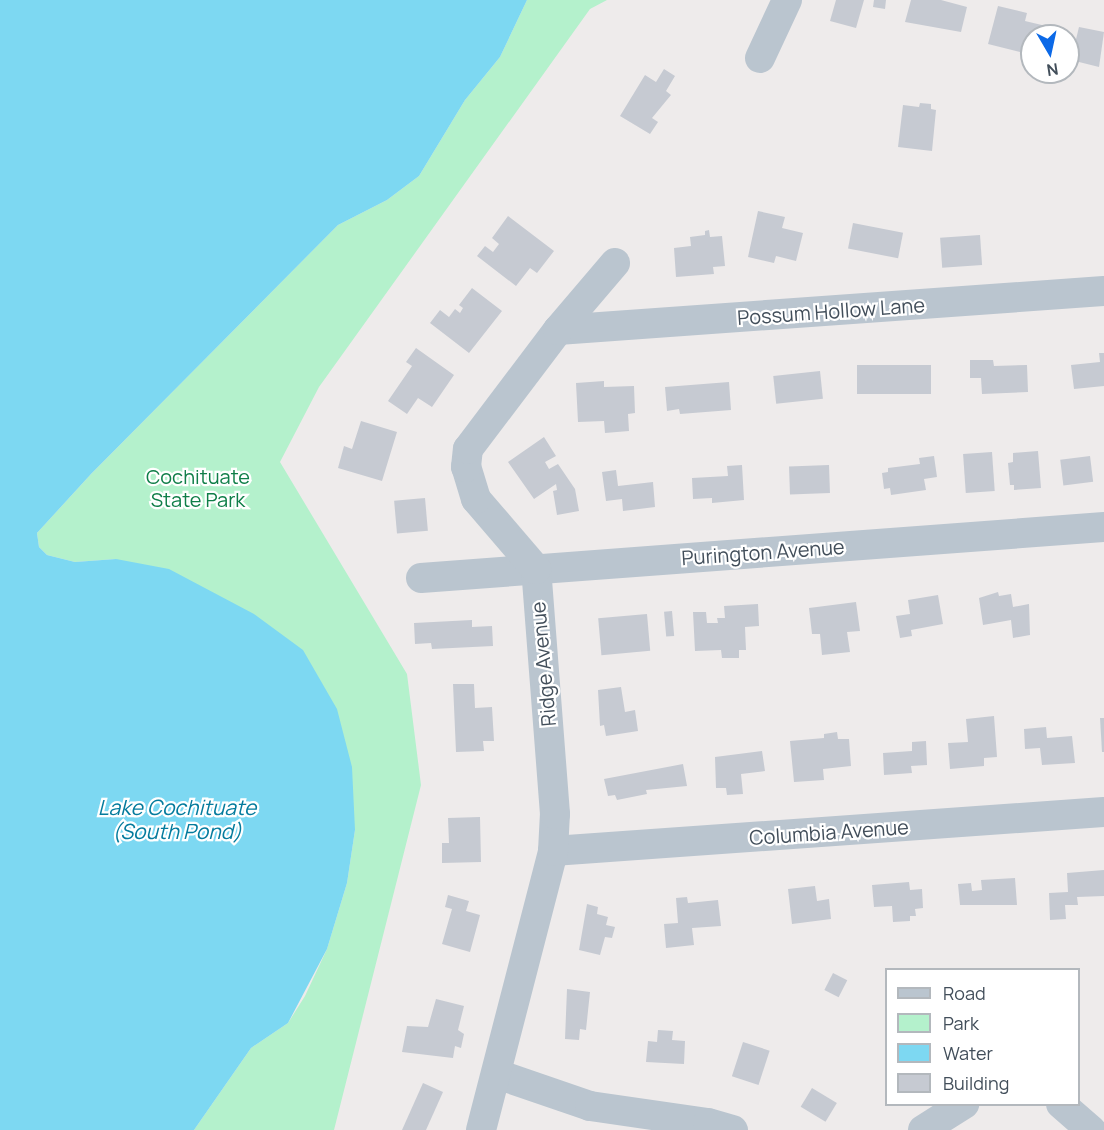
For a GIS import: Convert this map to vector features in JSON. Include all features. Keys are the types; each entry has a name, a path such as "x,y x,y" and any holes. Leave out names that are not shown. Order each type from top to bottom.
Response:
{"street":[{"path":"760,58 787,0"},
{"path":"536,569 487,516 476,499 466,467 475,435 558,330 615,263"},
{"name":"Possum Hollow Lane","path":"558,330 1104,291"},
{"name":"Purington Avenue","path":"422,578 1104,526"},
{"name":"Ridge Avenue","path":"481,1130 553,851 555,814 536,569"},
{"name":"Columbia Avenue","path":"553,851 1104,812"},
{"path":"497,1074 590,1107 733,1130"},
{"path":"923,1130 961,1106"},
{"path":"1063,1106 1091,1130"}],"green space":[{"name":"Cochituate State Park","path":"527,0 607,0 590,9 319,387 280,462 407,674 421,785 334,1130 194,1130 251,1048 288,1023 305,996 327,949 347,883 355,830 116,559 75,562 47,555 39,547 37,533 91,474 338,225 387,200 419,176 465,100 500,57"}],"water":[{"name":"Lake Cochituate (South Pond)","path":"0,0 527,0 500,57 465,100 419,176 387,200 338,225 91,474 37,533 39,547 47,555 75,562 116,559 169,569 254,614 303,650 337,709 352,767 355,830 347,883 327,949 288,1023 251,1048 194,1130 0,1130"}],"building":[{"path":"836,0 864,0 856,28 830,21"},
{"path":"874,0 886,0 885,9 873,7"},
{"path":"911,0 941,0 967,7 961,32 905,22"},
{"path":"998,6 1027,13 1025,21 1038,24 1020,24 1020,52 988,44"},
{"path":"1080,27 1104,32 1099,67 1080,62"},
{"path":"664,69 675,76 666,91 671,95 652,118 658,122 650,134 620,116 645,75 656,82"},
{"path":"920,103 931,104 931,109 936,110 932,151 898,147 903,105 919,107"},
{"path":"758,211 785,217 782,228 803,233 796,261 776,256 774,263 748,257"},
{"path":"508,216 554,251 537,273 530,268 516,286 477,256 485,246 493,252 499,244 492,238"},
{"path":"853,223 903,233 898,258 848,249"},
{"path":"709,230 710,237 722,236 725,266 713,267 714,274 676,277 674,248 691,246 690,237 705,235 705,231"},
{"path":"980,235 982,265 942,268 940,238"},
{"path":"472,288 502,311 469,353 430,323 440,310 449,317 455,309 460,313 463,308 459,305"},
{"path":"416,348 454,375 432,407 418,398 407,414 388,401 412,366 406,362"},
{"path":"1099,353 1104,353 1104,386 1074,389 1071,365 1100,362"},
{"path":"970,360 993,360 994,366 1027,365 1028,392 982,394 981,378 970,378"},
{"path":"857,365 931,365 931,394 857,394"},
{"path":"820,371 823,399 776,404 773,376"},
{"path":"604,381 604,387 634,386 635,413 628,414 629,431 605,433 604,421 578,422 576,383"},
{"path":"729,382 731,410 680,414 679,409 667,411 665,387"},
{"path":"361,421 397,432 382,481 338,468 344,446 352,449"},
{"path":"544,437 556,456 545,462 549,469 558,464 575,489 579,511 557,515 553,491 557,490 556,484 534,499 508,462"},
{"path":"1038,451 1041,488 1014,490 1014,485 1010,485 1008,463 1013,462 1013,453"},
{"path":"992,452 995,491 966,493 963,454"},
{"path":"934,456 937,477 924,479 926,490 891,495 890,488 884,489 882,473 888,472 888,468 920,464 919,458"},
{"path":"1090,456 1093,482 1063,485 1060,460"},
{"path":"742,465 744,500 712,503 712,498 693,499 692,478 728,476 727,466"},
{"path":"829,465 830,493 790,494 789,466"},
{"path":"616,470 618,486 653,482 655,507 623,511 622,499 606,501 602,472"},
{"path":"425,498 428,531 397,534 394,501"},
{"path":"998,592 999,596 1011,594 1013,607 1029,604 1030,635 1013,638 1011,620 983,625 979,598"},
{"path":"938,595 943,624 911,630 912,636 900,638 896,616 910,614 908,600"},
{"path":"856,602 860,631 847,632 850,652 822,655 820,634 812,634 809,608"},
{"path":"758,604 759,626 745,627 746,650 739,650 739,658 722,658 721,650 695,651 693,612 706,612 707,623 718,623 717,618 725,618 724,606"},
{"path":"672,611 674,636 666,637 664,612"},
{"path":"647,614 650,651 601,655 598,618"},
{"path":"472,620 472,627 492,626 493,646 432,649 431,643 415,644 414,623"},
{"path":"453,684 474,684 475,708 492,707 494,741 483,741 484,751 456,752"},
{"path":"621,687 625,712 635,710 638,731 606,736 604,725 600,726 598,690"},
{"path":"994,716 997,757 984,758 984,766 950,769 948,743 968,742 966,719"},
{"path":"1100,718 1104,718 1104,752 1102,752"},
{"path":"1046,727 1047,738 1072,736 1075,763 1042,765 1040,748 1025,749 1024,729"},
{"path":"837,732 838,739 849,739 851,766 823,769 824,780 794,782 790,741 824,738 824,734"},
{"path":"926,741 927,765 911,766 912,773 884,775 883,753 912,751 912,742"},
{"path":"762,751 765,771 741,774 743,794 727,795 726,788 716,788 715,757"},
{"path":"683,764 687,786 646,790 647,794 617,800 615,795 608,796 604,779"},
{"path":"480,817 481,862 442,863 442,843 449,843 448,818"},
{"path":"1104,870 1104,896 1077,897 1078,905 1065,905 1066,919 1050,920 1049,893 1068,892 1067,873"},
{"path":"1015,878 1017,905 960,905 958,884 971,883 972,891 982,890 981,880"},
{"path":"909,882 910,890 922,889 923,908 915,909 916,916 910,916 910,921 893,922 892,906 874,907 872,885"},
{"path":"815,886 817,901 829,899 831,919 792,924 788,889"},
{"path":"448,895 469,901 466,911 480,915 470,952 442,944 452,909 445,907"},
{"path":"687,897 688,903 718,900 721,926 692,928 694,945 666,948 664,924 678,923 676,898"},
{"path":"587,904 598,907 597,914 608,917 606,925 615,927 612,938 605,937 600,955 579,950"},
{"path":"833,973 847,980 839,997 824,990"},
{"path":"567,989 590,992 586,1030 580,1029 579,1040 565,1039"},
{"path":"436,999 464,1006 458,1030 464,1034 461,1048 455,1046 453,1058 402,1052 407,1026 428,1027"},
{"path":"658,1030 673,1031 672,1040 685,1041 684,1064 646,1062 648,1041 657,1042"},
{"path":"743,1042 770,1051 759,1085 732,1076"},
{"path":"423,1083 443,1092 426,1130 402,1130"},
{"path":"812,1088 837,1103 826,1122 801,1107"}]}
